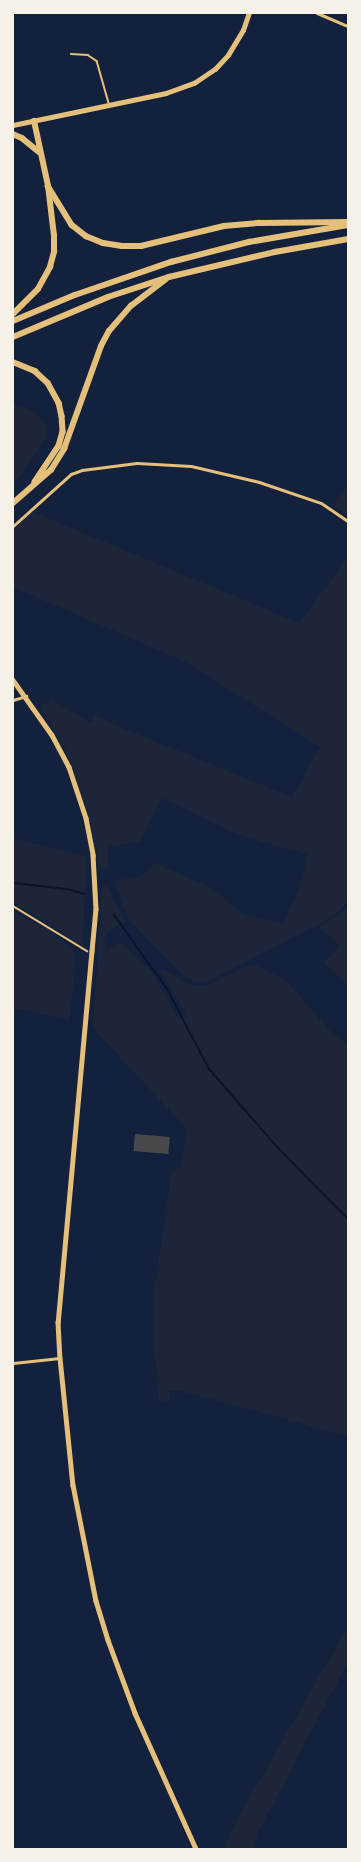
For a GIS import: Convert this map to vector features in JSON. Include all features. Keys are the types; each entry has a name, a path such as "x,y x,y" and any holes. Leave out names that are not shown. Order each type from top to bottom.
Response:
{"highway":[{"path":"13,314 38,289 50,267 54,236 48,186 39,152 34,120"},
{"path":"13,134 22,138 39,152"},
{"path":"48,186 72,226 86,236 103,243 122,246 141,246 224,226 260,222 348,224"},
{"path":"13,321 75,294 171,262 249,242 348,224"},
{"path":"13,337 108,297 169,277 275,252 348,239"},
{"path":"13,503 51,470 64,450 101,346 109,331 131,306 169,277"},
{"path":"13,362 34,371 48,383 54,391 62,416 63,432 59,446 32,486"}],"main road":[{"path":"13,125 166,93 204,77 228,54 243,30 249,13"},
{"path":"13,680 26,696 52,735 69,767 88,828 95,881 92,951 58,1322 60,1358 73,1485 96,1601 108,1640 135,1713 196,1849"}],"street":[{"path":"317,13 348,26"},
{"path":"13,526 72,474 82,470 137,463 191,466 259,482 321,503 348,521"},
{"path":"13,700 26,696"},
{"path":"13,1363 60,1358"}],"lane":[{"path":"71,54 88,55 97,61 110,105"}],"path":[{"path":"13,906 80,948 92,951"}],"shaded area":[{"path":"13,404 32,410 46,424 45,440 24,472 13,483"},
{"path":"348,486 348,516 336,507 336,499"},
{"path":"33,512 299,623 348,557 348,901 341,909 324,922 210,980 201,982 193,981 183,975 128,919 114,881 142,876 155,863 214,889 242,914 282,923 299,889 308,855 236,834 162,798 140,842 108,847 108,870 100,869 91,823 71,761 41,707 51,699 91,723 96,715 122,728 292,797 320,747 186,662 13,587 13,529"},
{"path":"13,838 86,856 83,946 13,902"},
{"path":"107,886 125,922 107,932 105,951 120,942 151,971 178,1019 186,1014 158,967 191,985 204,986 253,964 287,981 330,1031 348,1045 348,1436 181,1391 169,1391 169,1402 159,1403 155,1351 154,1293 172,1170 180,1168 188,1130 93,1028 102,887"},
{"path":"348,904 348,986 324,963 340,946 319,927 344,911"},
{"path":"13,912 47,929 76,953 70,1020 13,1008"},
{"path":"348,1626 348,1662 257,1834 254,1849 226,1849 229,1834"}],"building":[{"path":"135,1134 170,1137 168,1154 134,1151"}],"waterway":[{"path":"13,883 67,889 84,894"},
{"path":"114,915 167,989 209,1069 277,1147 348,1219"}]}
